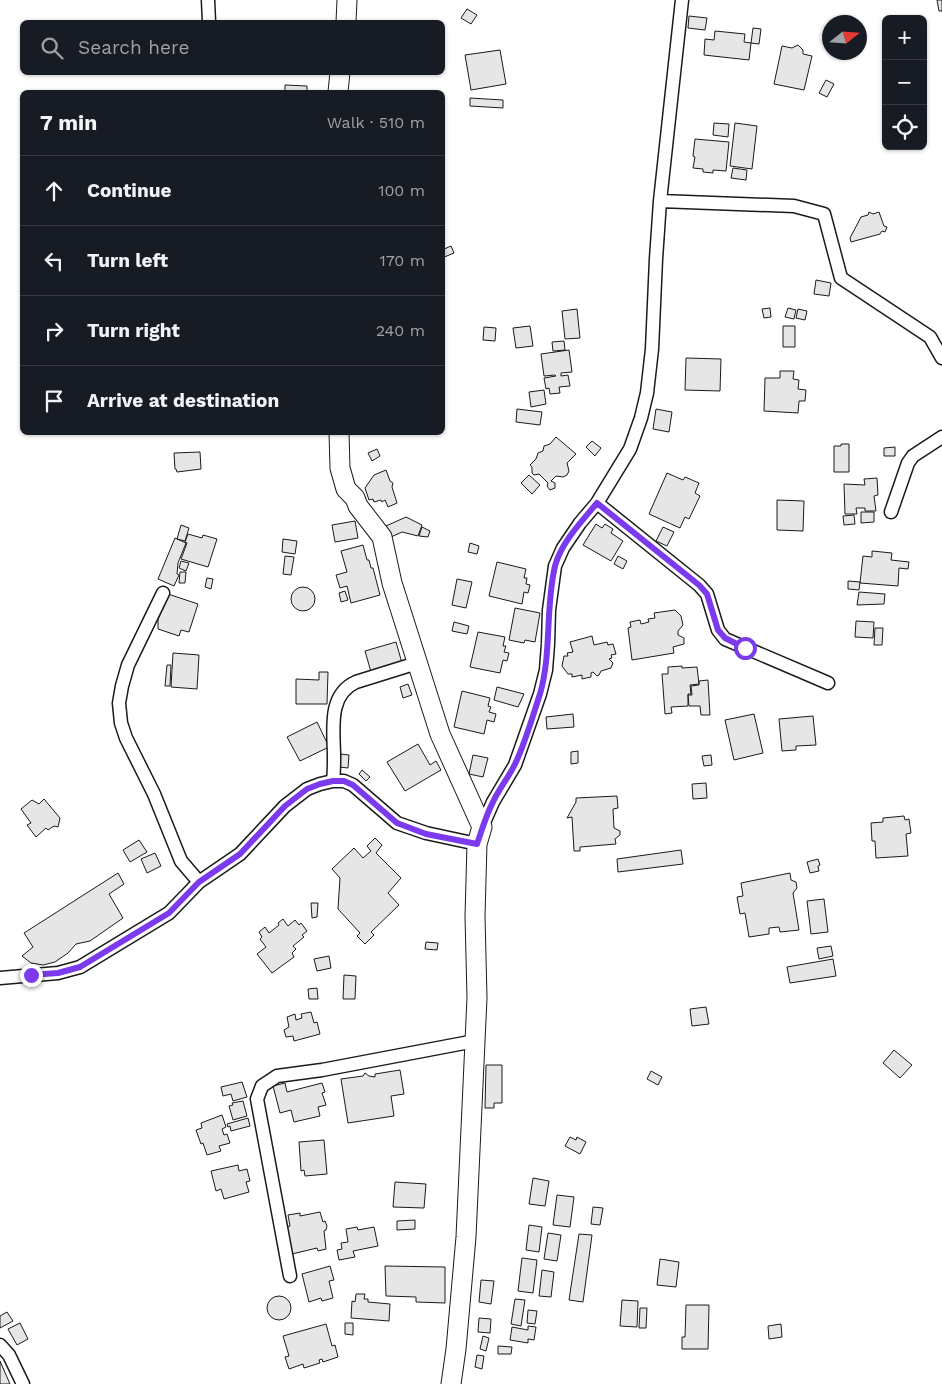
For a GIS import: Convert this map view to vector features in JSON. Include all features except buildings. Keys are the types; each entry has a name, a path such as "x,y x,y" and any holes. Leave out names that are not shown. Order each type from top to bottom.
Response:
{"street":[{"path":"208,0 209,20"},
{"path":"346,20 347,0"},
{"path":"451,1384 466,1236 475,1041 480,836 493,802 515,765 540,694 546,670 548,610 556,566 563,548 597,503 630,449 641,418 647,392 652,349 660,201 682,0"},
{"path":"338,90 340,75"},
{"path":"660,201 794,206 824,214 840,278 930,337 942,358"},
{"path":"339,435 340,468 346,489 355,498 358,506 382,537 392,583 416,664 440,734 480,836"},
{"path":"891,512 902,485 908,463 913,456 942,437"},
{"path":"597,503 699,585 707,594 718,630 725,638 828,683"},
{"path":"163,593 126,672 119,703 121,723 126,738 154,794 181,860 199,882"},
{"path":"333,781 333,726 336,703 342,692 347,686 356,682 416,664"},
{"path":"0,978 58,973 80,967 169,913 199,882 240,854 285,806 307,789 333,781 344,781 353,785 397,823 426,834 480,836"},
{"path":"290,1276 256,1099 262,1086 277,1076 322,1070 475,1041"},
{"path":"0,1345 9,1355 23,1384"}],"route":[{"path":"31,975 58,973 80,967 169,913 199,882 240,854 285,806 307,789 320,784 344,781 365,793 387,816 397,823 426,834 477,844 493,802 515,765 540,694 546,670 548,610 556,566 563,548 597,503 699,585 707,594 718,630 725,638 745,648"}]}
